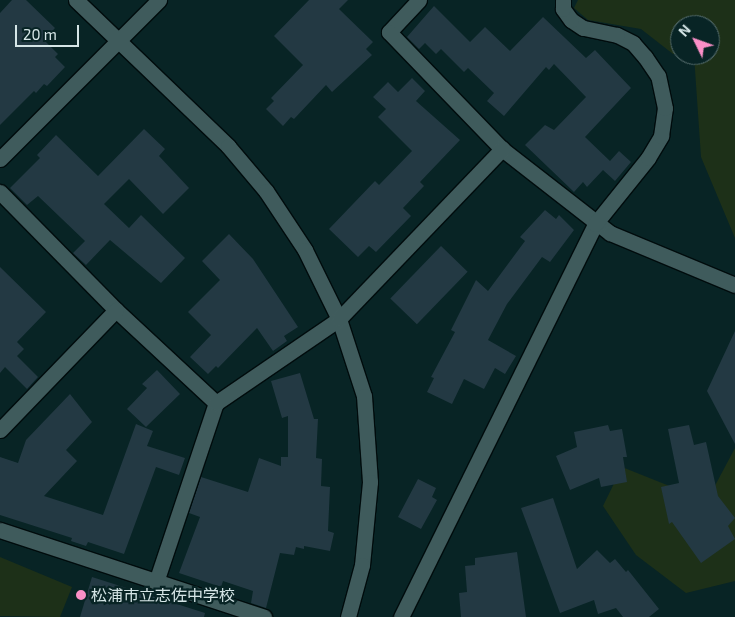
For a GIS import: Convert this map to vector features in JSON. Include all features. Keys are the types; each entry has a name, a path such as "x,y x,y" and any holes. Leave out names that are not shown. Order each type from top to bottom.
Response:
{"street":[{"path":"76,0 228,146 266,191 305,250 339,319 364,396 370,482 362,565 348,617"},
{"path":"0,159 159,0"},
{"path":"419,0 388,32 502,149 595,224 610,233 735,285"},
{"path":"400,617 595,224 662,136 664,108 658,76 633,43 617,35 583,28 571,20 563,9 563,0"},
{"path":"156,582 216,403 339,319 502,149"},
{"path":"0,192 116,310 216,403"},
{"path":"0,430 116,310"},
{"path":"0,530 264,617"}],"green space":[{"path":"578,0 735,0 735,238 701,157 695,65 720,65 720,15 670,15 670,52 641,29 588,20 574,8"},
{"path":"735,448 735,581 686,593 636,555 603,506 622,467 672,487 710,495"},
{"path":"0,557 72,587 60,617 0,616"}],"building":[{"path":"12,0 26,0 55,28 44,40 58,54 55,57 65,67 47,86 44,84 36,93 34,91 0,125 0,13"},
{"path":"309,0 348,0 339,9 373,42 366,49 372,55 332,92 326,85 294,119 291,117 283,126 266,109 274,101 271,98 303,65 274,36"},
{"path":"434,6 470,42 485,27 510,51 543,17 586,58 595,50 631,88 585,137 610,161 619,151 631,162 615,181 603,170 587,187 583,182 574,192 525,145 545,125 554,130 586,97 554,64 549,70 546,67 504,116 487,101 494,93 468,68 464,72 441,49 436,54 425,43 419,49 407,37"},
{"path":"412,78 425,91 416,101 460,140 420,182 424,186 403,208 411,216 376,252 369,246 358,257 329,229 375,181 379,185 412,151 378,117 386,109 373,97 388,82 398,92"},
{"path":"144,129 165,149 159,156 189,188 163,214 129,179 104,204 129,228 141,215 185,258 161,283 110,240 86,265 73,253 85,241 38,196 27,205 10,188 40,158 37,155 56,135 98,176"},
{"path":"545,210 556,219 559,215 574,230 550,262 542,257 507,304 488,340 516,356 505,374 495,368 484,389 464,379 452,404 427,392 434,378 431,377 455,332 451,330 476,280 488,291 525,241 520,237"},
{"path":"229,234 253,259 298,327 284,336 287,341 273,351 257,328 218,368 216,366 208,374 190,357 211,335 188,312 220,280 202,261"},
{"path":"441,246 468,272 417,324 390,299"},
{"path":"0,267 46,312 17,342 24,349 17,356 38,377 27,389 5,367 0,373"},
{"path":"735,331 735,444 707,391"},
{"path":"157,370 180,394 146,427 127,409 147,388 142,384"},
{"path":"300,373 314,419 318,419 316,458 322,459 321,486 330,487 328,531 334,533 330,551 304,546 304,549 296,547 294,555 280,553 266,608 251,603 253,591 223,581 221,587 179,573 200,517 189,513 201,477 248,492 259,458 281,466 281,457 288,457 288,416 282,418 271,381"},
{"path":"70,394 92,422 66,450 77,461 44,496 103,515 136,424 153,431 147,446 185,458 179,475 156,467 124,554 88,542 86,546 71,541 72,538 0,515 0,457 18,463 26,440"},
{"path":"608,425 610,431 622,429 627,457 623,457 627,482 601,487 599,478 570,490 556,456 577,447 574,432"},
{"path":"689,425 694,445 706,442 718,496 735,518 728,526 735,539 701,563 672,522 669,524 661,487 679,483 668,429"},
{"path":"418,479 436,488 432,497 437,500 421,529 398,517"},
{"path":"553,498 577,569 597,550 610,563 615,559 626,572 628,570 659,609 649,617 623,617 616,608 598,614 594,600 560,613 521,508"},
{"path":"517,552 526,617 461,617 459,593 467,592 465,566 475,565 475,558"},
{"path":"92,577 205,613 204,617 80,617"}],"place":[{"name":"松浦市立志佐中学校","path":"81,595"}]}
